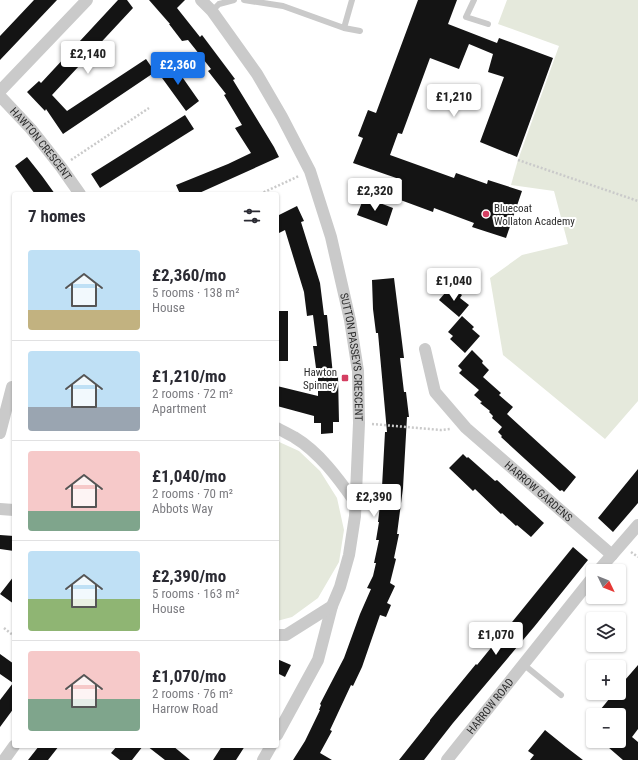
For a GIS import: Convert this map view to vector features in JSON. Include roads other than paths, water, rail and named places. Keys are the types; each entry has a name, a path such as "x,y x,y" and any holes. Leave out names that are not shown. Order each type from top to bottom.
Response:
{"street":[{"path":"0,91 87,0"},
{"name":"SUTTON PASSEYS CRESCENT","path":"201,0 212,11 257,74 282,117 310,171 331,237 350,320 358,370 359,423 355,516 349,554 340,587 332,606 318,660 279,731"},
{"name":"HAWTON CRESCENT","path":"0,96 31,129 79,192"},
{"name":"HARROW GARDENS","path":"425,349 435,392 466,428 612,555"},
{"path":"0,433 12,387"},
{"path":"279,429 294,437 319,457 338,478 355,502"},
{"path":"0,509 12,510"},
{"path":"604,564 638,524"},
{"name":"HARROW ROAD","path":"447,760 586,586"},
{"path":"279,636 286,634 332,606"},
{"path":"4,760 13,748"},
{"path":"263,760 270,748"}],"lane":[{"path":"212,11 219,4 234,0"},
{"path":"244,0 283,6 344,28 360,31"},
{"path":"344,28 352,0"},
{"path":"474,0 466,17 488,24"},
{"path":"523,664 561,695"}],"place":[{"name":"Bluecoat Wollaton Academy","path":"486,214"},
{"name":"Hawton Spinney","path":"345,378"}]}
